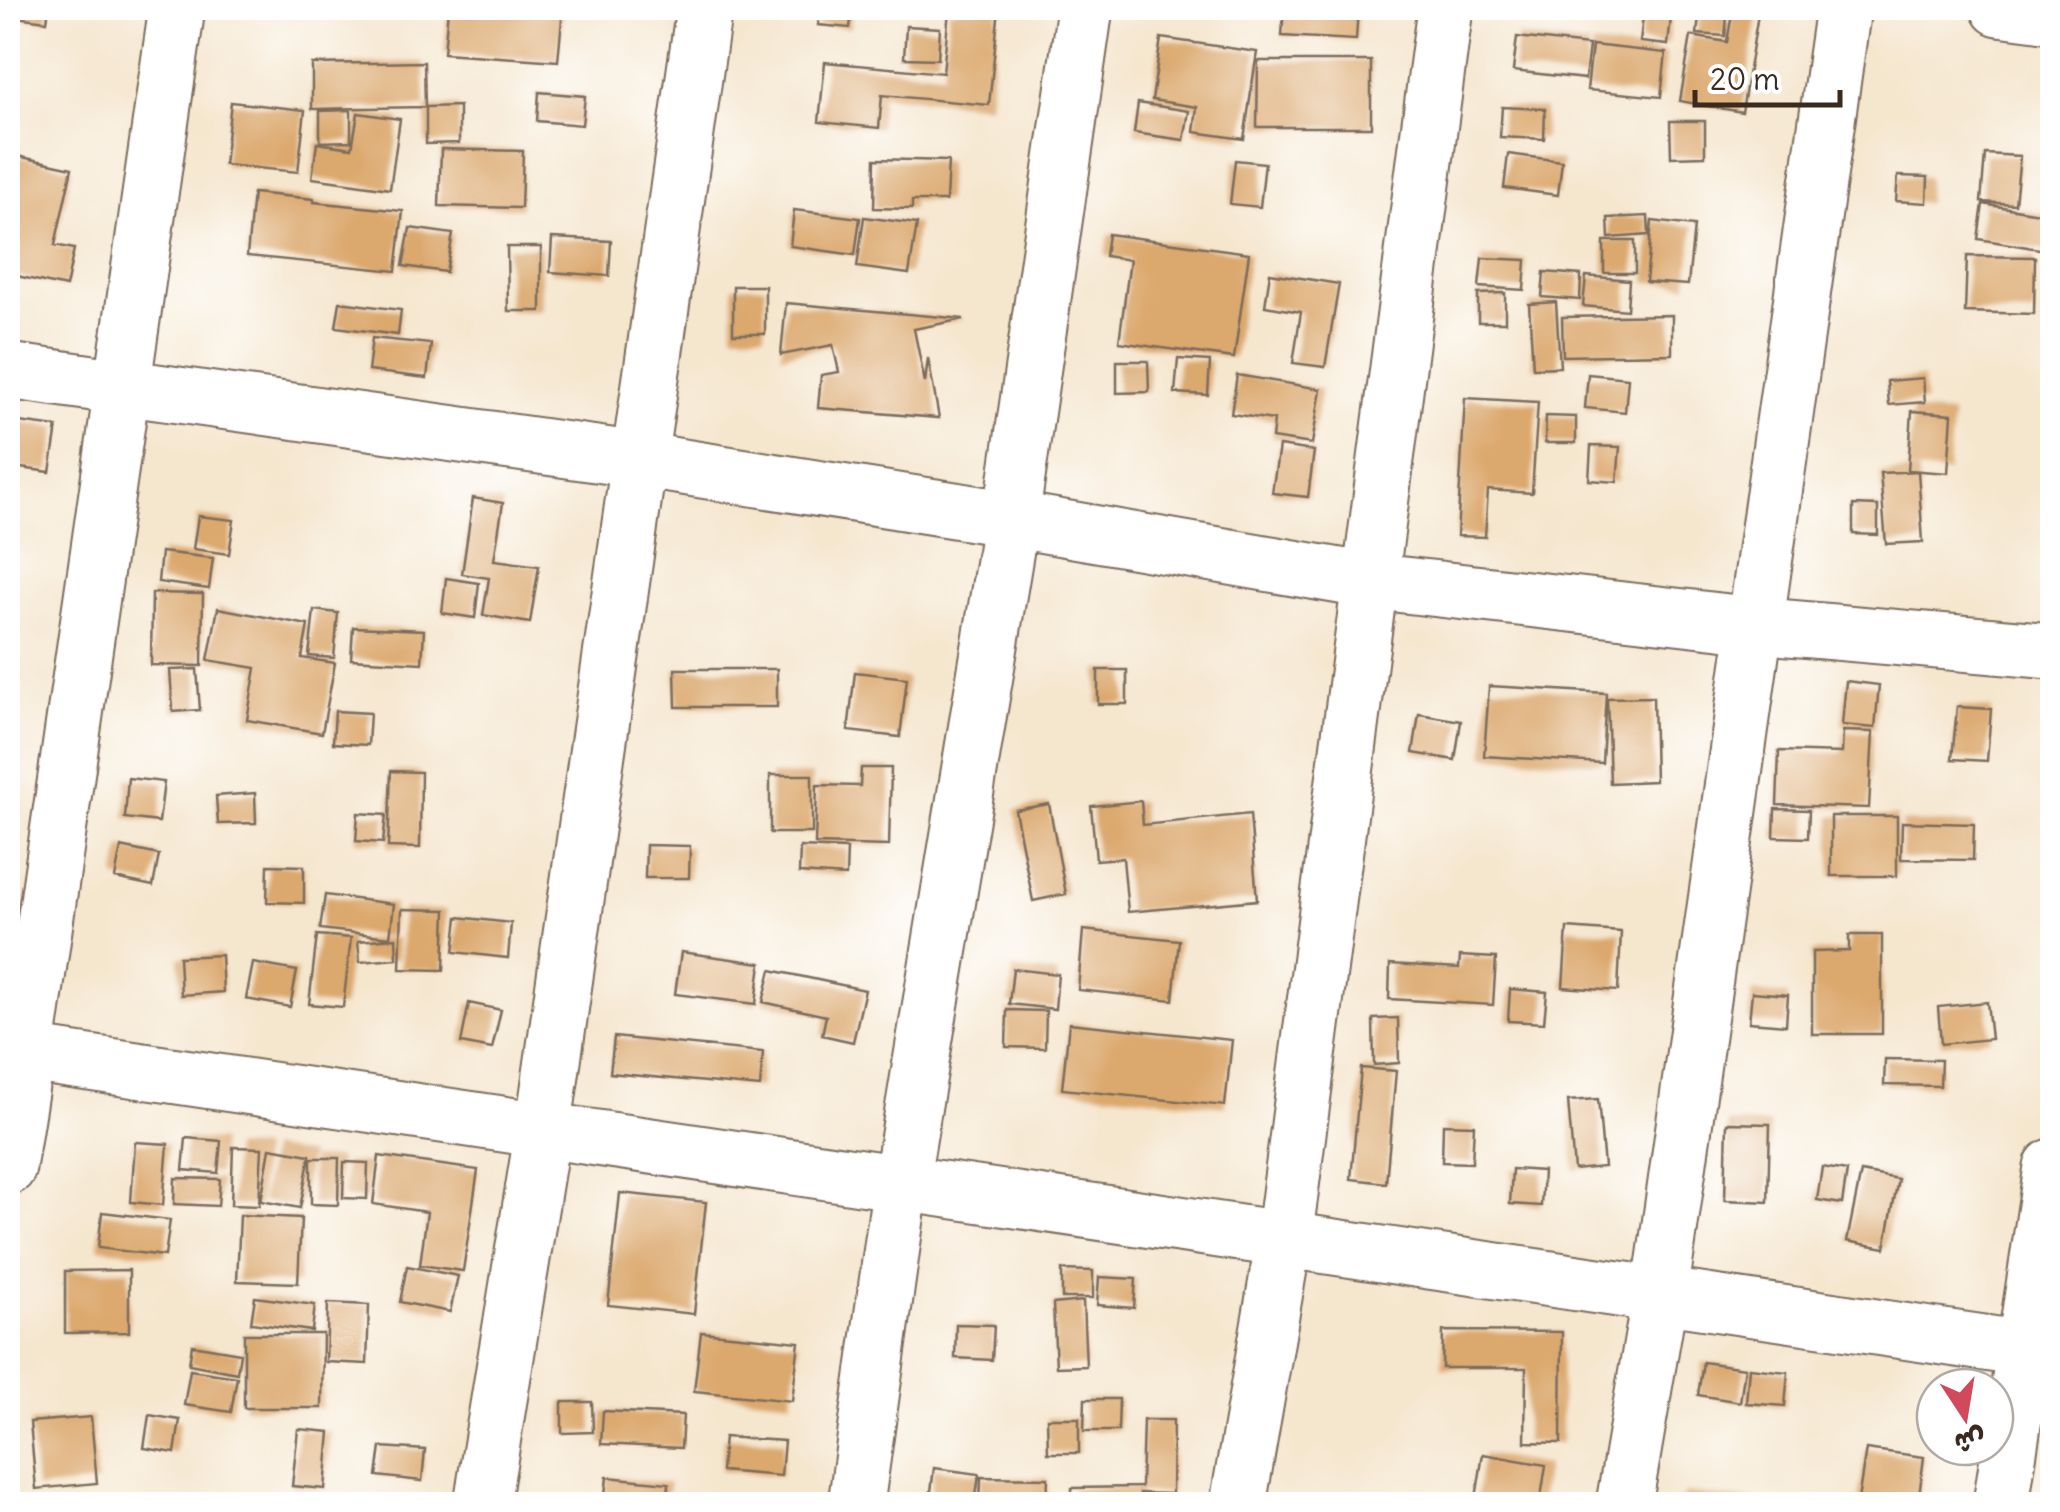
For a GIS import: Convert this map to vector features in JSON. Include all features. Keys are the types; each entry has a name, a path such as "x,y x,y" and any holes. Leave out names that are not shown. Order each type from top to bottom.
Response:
{"street":[{"path":"8,1167 17,1053 178,8"},
{"path":"482,1504 542,1130 704,8"},
{"path":"856,1504 902,1183 1012,519 1084,8"},
{"path":"1238,1504 1284,1240 1444,8"},
{"path":"1624,1504 1660,1295 1843,8"},
{"path":"1999,8 2052,16"},
{"path":"8,371 639,460 1369,581 1755,625 2052,651"},
{"path":"17,1053 2039,1351"},
{"path":"2002,1504 2039,1351 2052,1167"}],"building":[{"path":"8,8 49,8 47,21 8,16"},
{"path":"448,8 563,8 558,61 444,53"},
{"path":"820,8 852,8 850,28 818,25"},
{"path":"999,8 989,105 882,95 879,128 819,122 825,62 943,73 949,10"},
{"path":"1284,8 1358,8 1356,40 1282,36"},
{"path":"1644,8 1672,8 1668,45 1640,42"},
{"path":"1700,8 1728,8 1725,36 1697,34"},
{"path":"1733,8 1759,8 1742,112 1680,101 1691,36 1727,42"},
{"path":"906,26 940,28 938,59 904,58"},
{"path":"1517,37 1589,45 1585,79 1513,71"},
{"path":"1161,38 1257,52 1244,139 1194,132 1197,107 1152,100"},
{"path":"1592,45 1666,53 1661,97 1587,90"},
{"path":"1258,61 1371,61 1371,127 1257,127"},
{"path":"424,62 425,107 312,109 312,64"},
{"path":"539,92 585,96 582,125 537,121"},
{"path":"231,102 305,110 298,172 224,165"},
{"path":"1138,103 1189,111 1184,140 1134,133"},
{"path":"459,106 459,143 426,144 426,107"},
{"path":"1502,107 1545,109 1544,139 1500,137"},
{"path":"351,110 351,141 320,142 320,111"},
{"path":"358,113 400,119 390,189 312,178 317,143 352,148"},
{"path":"1670,121 1705,121 1705,156 1671,157"},
{"path":"441,149 523,151 521,208 439,206"},
{"path":"8,154 72,168 55,245 74,249 66,287 8,274"},
{"path":"1508,154 1562,161 1558,195 1504,188"},
{"path":"1985,154 2020,156 2015,204 1981,202"},
{"path":"875,159 948,161 946,201 912,201 912,209 874,208"},
{"path":"1235,160 1265,163 1260,207 1230,204"},
{"path":"1898,176 1928,177 1927,203 1896,201"},
{"path":"253,193 403,211 396,271 247,256"},
{"path":"1983,204 2052,215 2052,251 1978,239"},
{"path":"794,210 860,218 855,255 790,246"},
{"path":"1648,216 1649,235 1609,238 1608,218"},
{"path":"864,217 917,224 909,274 857,267"},
{"path":"1652,221 1694,226 1688,285 1646,282"},
{"path":"410,228 453,234 446,272 403,266"},
{"path":"1108,234 1249,253 1234,358 1119,342 1130,260 1105,256"},
{"path":"552,238 611,241 609,276 550,272"},
{"path":"1604,241 1635,241 1635,273 1604,273"},
{"path":"507,247 541,247 541,311 508,311"},
{"path":"1967,256 2035,257 2034,314 1965,312"},
{"path":"1482,258 1526,260 1524,290 1479,287"},
{"path":"1544,272 1581,275 1580,300 1542,297"},
{"path":"1270,273 1339,284 1325,367 1293,363 1301,312 1265,306"},
{"path":"1586,276 1629,280 1627,310 1583,306"},
{"path":"733,286 765,286 765,334 733,334"},
{"path":"1505,293 1505,322 1478,322 1478,294"},
{"path":"340,302 401,310 398,335 336,327"},
{"path":"1556,302 1560,367 1533,368 1529,304"},
{"path":"786,303 964,319 914,329 925,383 928,358 939,418 818,408 821,375 839,372 833,345 781,355"},
{"path":"1672,315 1672,354 1563,356 1562,317"},
{"path":"372,338 431,344 427,378 368,371"},
{"path":"1178,359 1210,361 1208,395 1175,393"},
{"path":"1117,361 1148,361 1149,392 1117,393"},
{"path":"1588,374 1628,378 1625,412 1585,408"},
{"path":"1237,375 1321,389 1312,444 1272,438 1274,420 1231,414"},
{"path":"1923,378 1925,402 1889,405 1887,381"},
{"path":"1465,398 1538,402 1532,493 1488,490 1485,537 1457,536"},
{"path":"1912,411 1952,414 1948,473 1908,470"},
{"path":"1546,416 1576,417 1576,443 1545,443"},
{"path":"19,422 57,427 50,472 13,467"},
{"path":"1279,446 1314,451 1308,497 1272,493"},
{"path":"1591,446 1620,447 1617,482 1589,480"},
{"path":"1918,471 1923,542 1886,544 1880,473"},
{"path":"473,498 503,503 494,560 539,566 530,623 483,615 489,578 462,574"},
{"path":"1853,505 1878,506 1878,535 1853,534"},
{"path":"198,516 234,520 229,554 193,549"},
{"path":"161,552 213,558 209,589 158,582"},
{"path":"446,578 479,583 475,618 442,613"},
{"path":"152,593 203,594 202,666 151,665"},
{"path":"218,608 308,625 302,658 335,663 322,733 247,720 256,668 208,660"},
{"path":"314,610 338,613 334,658 309,656"},
{"path":"353,627 424,630 422,663 351,659"},
{"path":"197,669 200,710 173,712 170,670"},
{"path":"675,669 777,669 777,707 676,707"},
{"path":"1098,670 1127,670 1127,704 1098,704"},
{"path":"855,672 907,678 900,737 848,731"},
{"path":"1846,681 1879,685 1875,728 1842,725"},
{"path":"1489,686 1606,693 1602,763 1484,756"},
{"path":"1653,697 1655,781 1610,783 1607,698"},
{"path":"1957,707 1991,709 1987,761 1952,759"},
{"path":"335,711 370,713 368,745 333,743"},
{"path":"1419,714 1461,721 1455,760 1413,753"},
{"path":"1843,731 1873,732 1869,808 1777,805 1779,751 1842,753"},
{"path":"861,768 891,768 889,846 815,844 817,785 860,786"},
{"path":"391,771 421,772 420,848 388,847"},
{"path":"770,775 812,775 812,833 770,833"},
{"path":"128,778 164,782 159,822 125,818"},
{"path":"255,793 256,823 218,824 216,796"},
{"path":"1141,801 1143,825 1250,814 1257,900 1128,912 1123,858 1096,860 1091,806"},
{"path":"1049,804 1066,894 1033,901 1015,810"},
{"path":"1775,809 1809,810 1808,838 1774,837"},
{"path":"358,813 386,815 383,843 356,841"},
{"path":"1831,816 1897,816 1897,876 1831,876"},
{"path":"1902,822 1974,824 1973,860 1901,859"},
{"path":"646,845 690,846 689,878 645,878"},
{"path":"121,847 159,855 153,886 115,878"},
{"path":"800,847 847,849 846,876 799,873"},
{"path":"268,865 304,866 304,903 267,902"},
{"path":"325,895 394,904 390,937 320,929"},
{"path":"402,909 446,910 444,970 400,969"},
{"path":"458,917 511,923 508,958 454,952"},
{"path":"1567,928 1621,932 1618,991 1563,987"},
{"path":"1083,930 1179,940 1173,1000 1078,990"},
{"path":"317,935 351,938 343,1007 309,1004"},
{"path":"1849,935 1882,935 1882,1034 1812,1034 1812,952 1849,951"},
{"path":"396,938 397,959 360,962 358,941"},
{"path":"681,952 761,963 756,1004 675,994"},
{"path":"221,955 223,992 181,995 179,957"},
{"path":"1460,956 1496,958 1493,1005 1389,999 1390,964 1459,968"},
{"path":"253,963 297,971 290,1007 246,999"},
{"path":"1013,969 1058,974 1055,1009 1009,1004"},
{"path":"771,970 865,990 853,1042 822,1035 826,1016 763,1002"},
{"path":"1510,989 1547,992 1544,1023 1508,1021"},
{"path":"1752,992 1788,995 1786,1025 1749,1022"},
{"path":"1987,1002 1991,1039 1941,1044 1938,1007"},
{"path":"469,1003 501,1010 492,1049 461,1043"},
{"path":"1007,1010 1046,1011 1045,1048 1006,1047"},
{"path":"1398,1018 1399,1063 1374,1065 1373,1019"},
{"path":"1069,1023 1232,1040 1225,1106 1062,1089"},
{"path":"614,1037 763,1052 760,1087 610,1073"},
{"path":"1885,1059 1941,1060 1940,1086 1884,1085"},
{"path":"1361,1068 1396,1071 1386,1183 1351,1179"},
{"path":"1598,1099 1604,1167 1574,1170 1568,1101"},
{"path":"1727,1123 1770,1124 1768,1202 1725,1200"},
{"path":"1443,1124 1474,1125 1472,1163 1442,1162"},
{"path":"186,1138 221,1141 218,1173 183,1170"},
{"path":"135,1142 168,1144 163,1205 131,1202"},
{"path":"233,1147 262,1148 259,1206 231,1205"},
{"path":"270,1148 310,1155 300,1208 261,1201"},
{"path":"379,1156 478,1170 463,1271 420,1265 427,1212 373,1204"},
{"path":"311,1158 339,1158 338,1205 311,1204"},
{"path":"344,1162 368,1163 367,1199 343,1198"},
{"path":"1822,1167 1847,1171 1842,1204 1817,1200"},
{"path":"1512,1169 1543,1171 1541,1206 1510,1204"},
{"path":"1861,1172 1898,1179 1885,1248 1847,1241"},
{"path":"175,1178 220,1179 218,1206 174,1204"},
{"path":"620,1193 706,1202 694,1314 608,1305"},
{"path":"102,1212 170,1220 165,1256 98,1248"},
{"path":"240,1215 301,1218 298,1283 237,1281"},
{"path":"407,1266 458,1276 450,1312 400,1302"},
{"path":"129,1270 129,1332 65,1333 65,1271"},
{"path":"1062,1270 1093,1271 1093,1298 1062,1298"},
{"path":"1099,1277 1136,1279 1134,1308 1097,1305"},
{"path":"255,1297 315,1305 312,1331 251,1323"},
{"path":"1083,1301 1086,1366 1056,1367 1053,1304"},
{"path":"328,1303 369,1305 367,1364 326,1362"},
{"path":"956,1324 994,1325 992,1360 955,1358"},
{"path":"1443,1331 1562,1332 1561,1443 1525,1442 1526,1368 1442,1368"},
{"path":"701,1332 799,1342 792,1401 694,1391"},
{"path":"244,1334 323,1334 322,1408 244,1408"},
{"path":"192,1345 240,1353 237,1373 189,1364"},
{"path":"1703,1362 1745,1368 1740,1402 1698,1395"},
{"path":"1749,1368 1788,1372 1785,1406 1746,1403"},
{"path":"190,1370 237,1377 231,1412 184,1405"},
{"path":"1085,1399 1119,1399 1118,1431 1084,1431"},
{"path":"562,1402 592,1402 593,1432 562,1433"},
{"path":"603,1411 683,1415 681,1448 601,1444"},
{"path":"149,1415 180,1420 175,1453 144,1448"},
{"path":"91,1417 97,1483 36,1489 30,1422"},
{"path":"1047,1418 1079,1418 1079,1453 1048,1453"},
{"path":"1143,1420 1173,1420 1172,1494 1140,1493 1140,1504 1072,1504 1072,1488 1141,1487"},
{"path":"298,1429 330,1432 325,1489 292,1486"},
{"path":"724,1437 784,1441 781,1476 721,1471"},
{"path":"381,1447 425,1450 422,1481 377,1476"},
{"path":"1866,1449 1915,1456 1915,1467 1923,1467 1918,1504 1858,1500"},
{"path":"1483,1454 1546,1465 1540,1504 1475,1504"},
{"path":"934,1468 979,1474 975,1504 930,1499"},
{"path":"607,1477 669,1483 667,1504 604,1504"},
{"path":"981,1477 1048,1478 1047,1504 980,1504"},
{"path":"1684,1493 1767,1502 1767,1504 1683,1504"}]}
